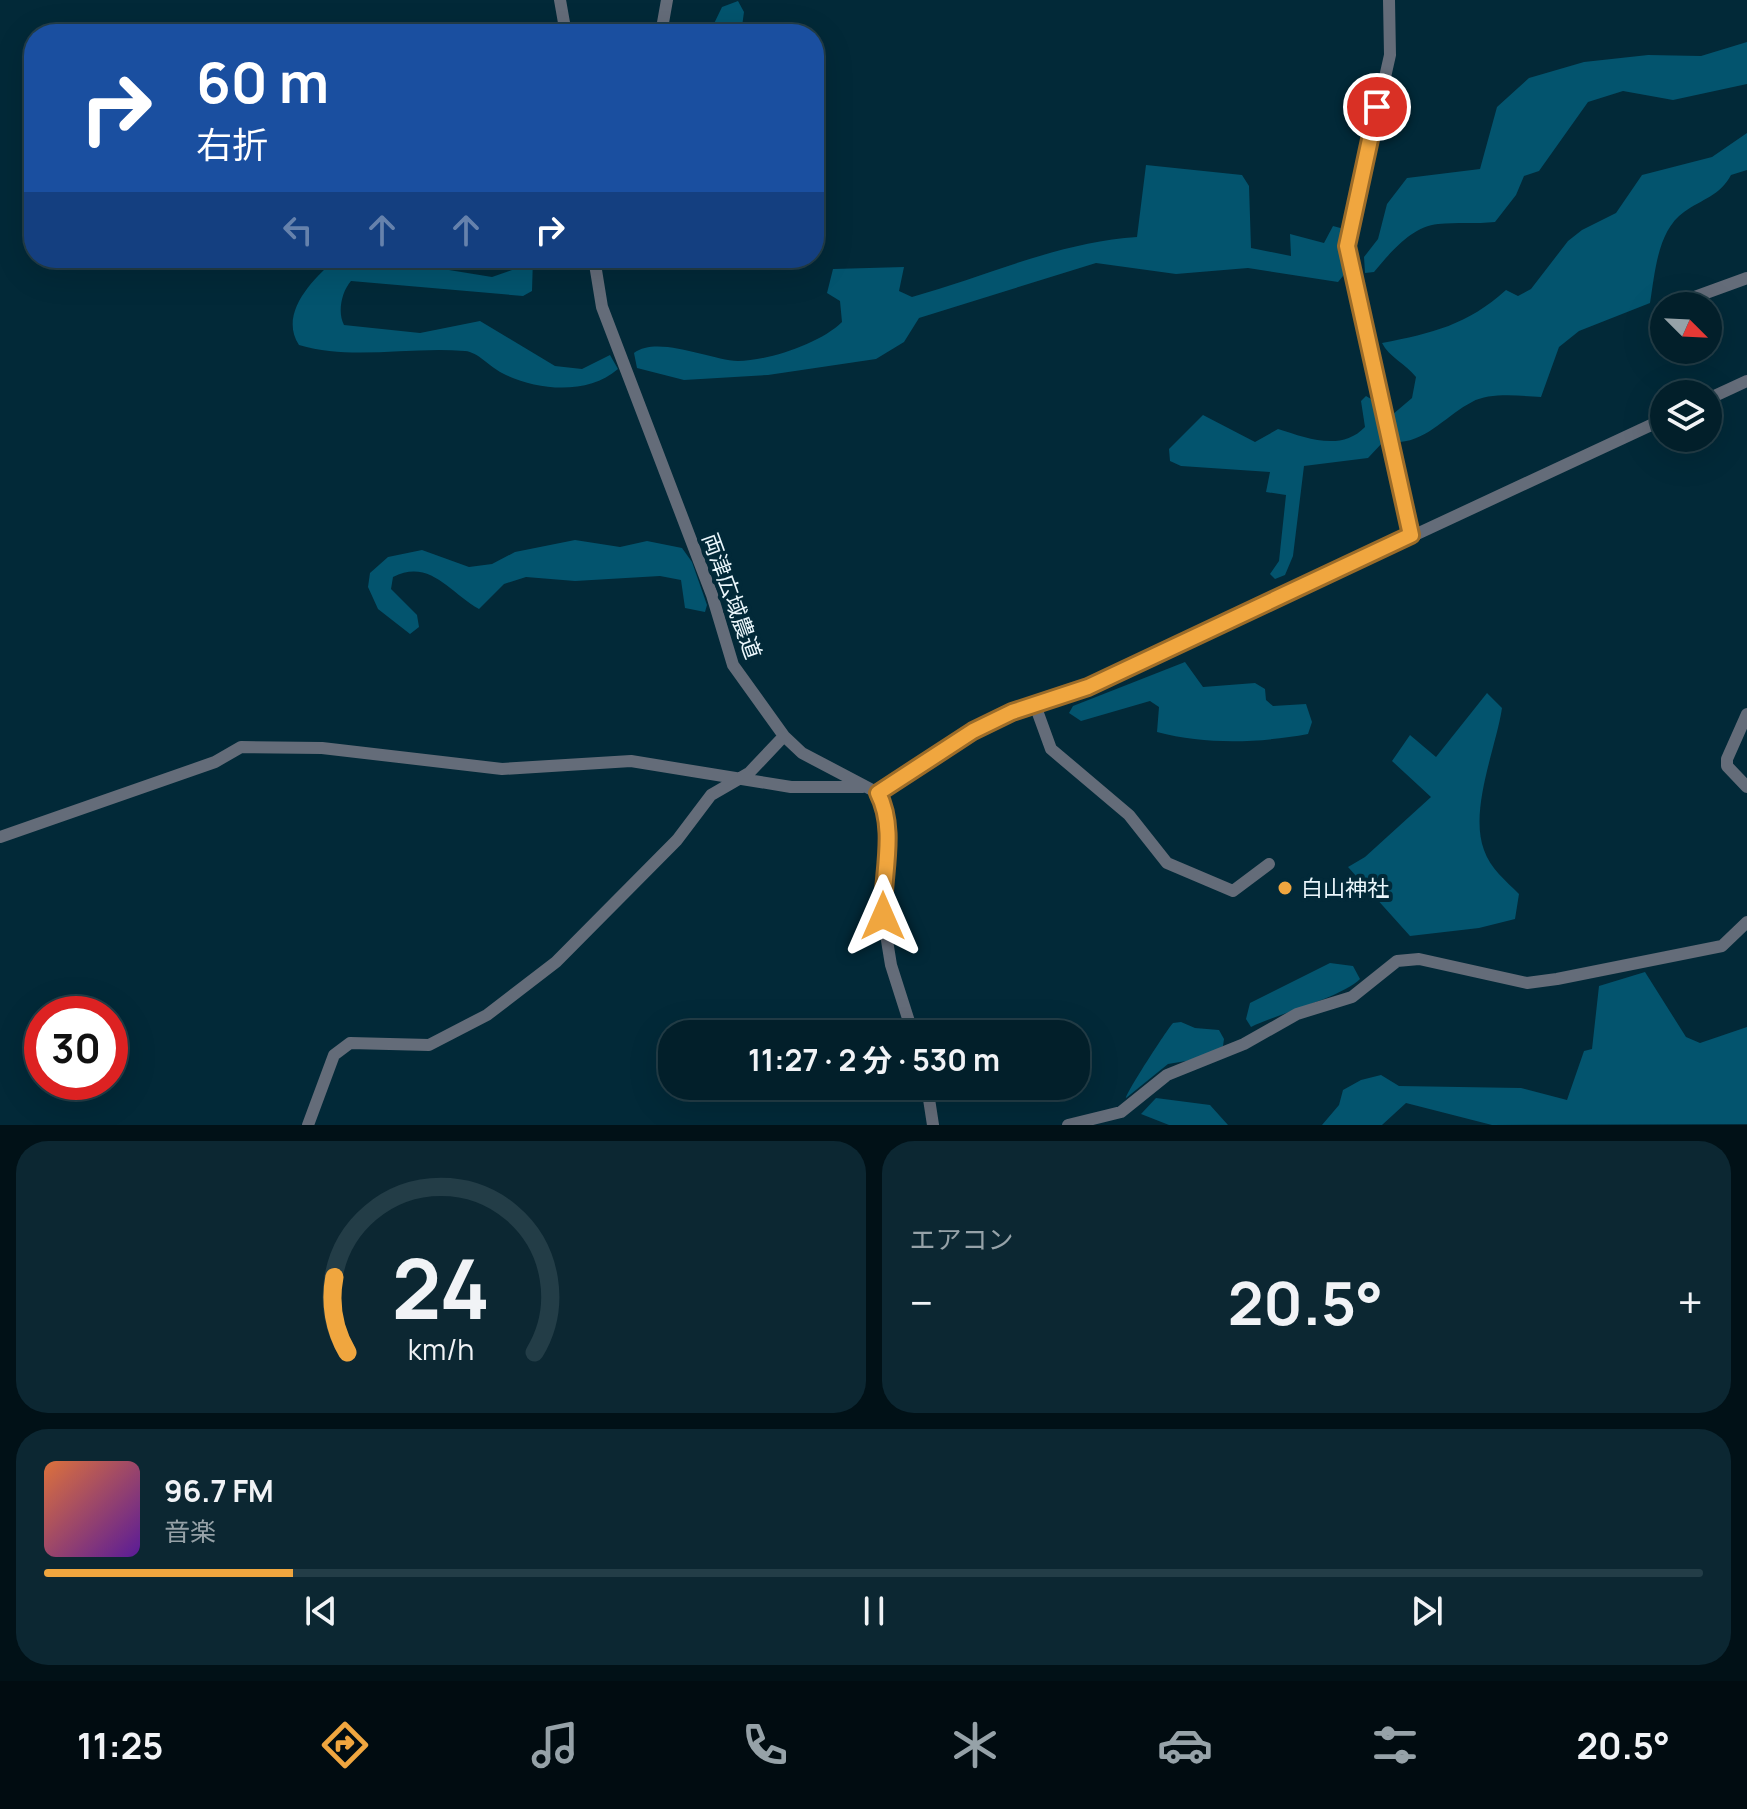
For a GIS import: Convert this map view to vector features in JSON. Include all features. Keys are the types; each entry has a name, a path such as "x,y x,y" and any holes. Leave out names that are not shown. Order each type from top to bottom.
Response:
{"street":[{"path":"560,0 564,24"},
{"path":"663,24 667,0"},
{"path":"1389,0 1390,55 1347,246 1411,535"},
{"name":"両津広域農道","path":"596,268 602,307 712,595 733,665 784,736 802,753 878,793"},
{"path":"1708,292 1747,278"},
{"path":"1722,393 1747,381"},
{"path":"909,1020 891,965 883,916 887,810 878,793 973,731 1012,712 1088,687 1650,425"},
{"path":"1035,705 1051,749 1129,815 1167,863 1233,891 1269,864"},
{"path":"1747,714 1727,759 1727,766 1747,787"},
{"path":"308,1125 334,1055 350,1043 429,1045 487,1015 556,962 606,915 677,840 711,795 749,773 784,736"},
{"path":"0,837 215,762 241,747 322,748 502,769 631,761 701,770 734,780 810,789 863,787"},
{"path":"1068,1125 1121,1112 1167,1075 1244,1044 1297,1014 1352,997 1397,961 1419,959 1527,983 1585,975 1722,946 1747,922"},
{"path":"929,1100 933,1125"}],"shaded area":[{"path":"738,1 744,12 742,24 714,24 722,7"},
{"path":"1747,42 1747,84 1673,100 1623,91 1588,102 1539,171 1524,176 1516,195 1495,222 1428,226 1402,242 1374,272 1365,273 1364,257 1378,239 1387,204 1407,178 1480,169 1497,107 1529,78 1584,62 1648,55 1701,56"},
{"path":"1747,133 1747,170 1731,175 1722,188 1684,212 1668,230 1656,266 1650,303 1579,331 1559,347 1541,397 1506,395 1479,399 1420,437 1400,442 1392,415 1412,398 1416,377 1382,343 1463,320 1506,290 1518,296 1531,289 1568,241 1582,230 1616,213 1642,175 1712,157"},
{"path":"1146,165 1242,175 1249,186 1251,248 1291,256 1290,234 1324,243 1333,226 1344,229 1343,276 1338,282 1248,268 1176,274 1096,263 919,318 904,342 876,359 768,375 684,380 637,368 634,353 644,348 670,347 738,361 779,354 808,344 842,322 840,301 827,293 833,269 904,267 899,291 912,297 1051,253 1137,237"},
{"path":"326,268 437,268 492,277 513,268 533,268 532,291 523,296 351,281 342,302 342,320 344,325 420,333 480,321 555,366 582,369 610,355 618,369 591,383 561,388 515,379 465,351 360,353 299,345 293,321 296,309"},
{"path":"1366,396 1371,399 1384,441 1368,458 1304,466 1293,556 1285,575 1275,579 1270,574 1279,561 1286,495 1266,492 1270,472 1181,466 1170,461 1169,449 1203,415 1255,442 1278,429 1323,441 1345,439 1365,427 1361,401"},
{"path":"575,540 620,547 647,541 682,548 692,562 707,605 705,612 685,608 681,580 660,576 575,581 526,577 504,584 479,609 439,580 418,572 406,572 393,577 391,589 417,615 419,627 410,634 378,609 368,587 370,573 388,557 422,550 469,567 492,564 515,552"},
{"path":"1185,662 1203,687 1255,683 1265,689 1266,700 1273,706 1306,704 1312,722 1308,734 1232,741 1176,736 1157,732 1159,707 1150,701 1081,721 1069,713 1073,706"},
{"path":"1487,693 1502,708 1485,779 1480,834 1490,863 1519,894 1515,919 1479,928 1410,936 1348,867 1365,857 1431,797 1392,761 1410,735 1436,757"},
{"path":"1330,963 1353,966 1360,979 1326,998 1251,1027 1246,1019 1250,1003"},
{"path":"1645,972 1686,1037 1700,1043 1747,1027 1747,1124 1492,1125 1406,1103 1382,1125 1322,1125 1339,1105 1343,1090 1361,1080 1381,1075 1399,1086 1521,1088 1567,1100 1584,1051 1592,1049 1599,986"},
{"path":"1181,1022 1195,1028 1219,1030 1224,1039 1223,1046 1204,1058 1168,1064 1126,1098 1169,1028 1173,1023"},
{"path":"1156,1098 1210,1105 1228,1125 1169,1125 1141,1114"}],"place":[{"name":"白山神社","path":"1285,888"}],"route":[{"path":"883,916 887,810 878,793 941,755 973,731 1012,712 1088,687 1411,535 1347,246 1377,107"}]}
